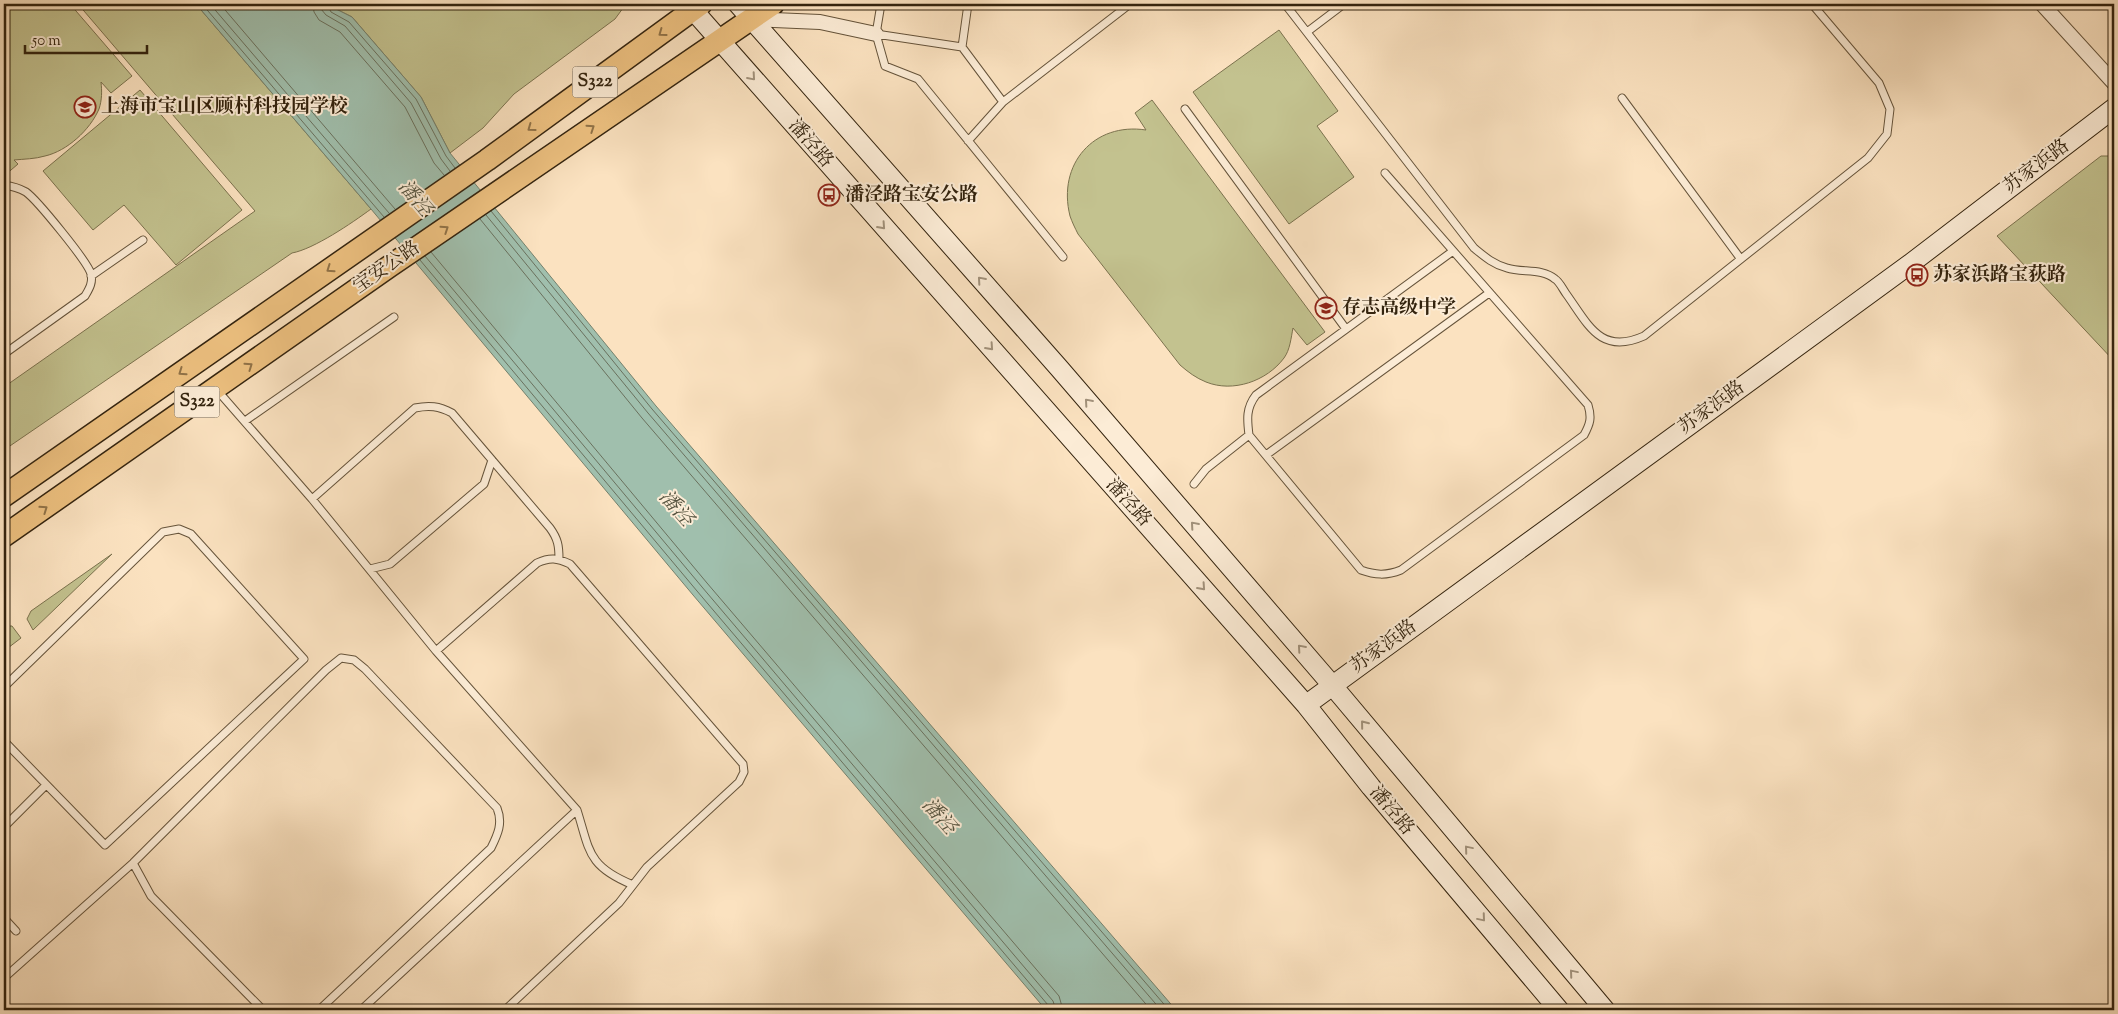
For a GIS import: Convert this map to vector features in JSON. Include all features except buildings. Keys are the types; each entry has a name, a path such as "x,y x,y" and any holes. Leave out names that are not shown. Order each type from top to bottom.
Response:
{"main road":[{"name":"宝安公路","path":"4,536 390,266 720,40 745,11 773,4"},
{"name":"宝安公路","path":"4,496 487,160 694,6"},
{"name":"潘泾路","path":"694,6 720,40 844,183 1306,705 1371,787 1560,1010"},
{"name":"潘泾路","path":"745,11 1059,368 1332,685 1605,1010"},
{"name":"苏家浜路","path":"1306,705 1910,264 2114,108"}],"street":[{"path":"2042,4 2114,83"},
{"path":"745,11 820,22 876,34"}],"lane":[{"path":"881,4 876,34 885,66 918,79 1063,257"},
{"path":"968,4 962,47 1003,102"},
{"path":"968,141 1003,102 1130,4"},
{"path":"1285,4 1474,248 1489,261 1508,269 1541,273 1555,279 1589,327 1601,338 1613,342 1630,342 1644,336 1868,158 1887,134 1890,109 1880,83 1812,4"},
{"path":"1307,32 1344,4"},
{"path":"876,34 962,47"},
{"path":"1622,98 1740,258"},
{"path":"1185,109 1346,329"},
{"path":"1384,173 1453,251 1490,293 1588,405 1591,423 1584,435 1401,570 1392,574 1375,575 1361,570 1249,435 1247,418 1249,405 1256,395 1453,251"},
{"path":"4,185 26,193 77,251 87,265 91,276 91,287 85,296 4,354"},
{"path":"91,276 143,240"},
{"path":"1266,455 1490,293"},
{"path":"245,421 394,317"},
{"path":"216,389 312,499 436,651 576,810 591,856 613,877 632,885"},
{"path":"312,499 415,408 428,406 443,408 452,413 557,538 559,559"},
{"path":"1194,484 1206,469 1249,435"},
{"path":"370,569 390,564 484,484 492,460"},
{"path":"4,687 164,532 179,529 191,534 304,659 105,845 4,741"},
{"path":"436,651 538,563 548,558 559,559 570,564 743,764 744,772 739,782 647,867 619,903 506,1010"},
{"path":"4,978 133,863 326,670 342,658 354,660 365,669 497,808 501,819 498,834 491,848 319,1010"},
{"path":"4,827 46,785"},
{"path":"361,1010 576,810"},
{"path":"133,863 151,896 263,1010"},
{"path":"4,918 16,931"}],"shaded area":[{"path":"4,4 70,4 132,76 111,93 101,82 102,96 99,109 84,132 77,138 61,150 45,156 14,160 18,164 4,176"},
{"path":"78,4 196,4 371,209 322,241 292,253 4,450 4,387 255,211"},
{"path":"330,4 626,4 615,19 514,94 483,128 450,153 421,97 352,17"},
{"path":"1279,30 1338,111 1317,126 1354,177 1289,224 1193,92"},
{"path":"140,90 242,210 176,265 124,205 93,230 43,171"},
{"path":"1152,100 1325,332 1307,345 1293,328 1289,348 1284,358 1268,373 1249,383 1227,386 1216,385 1199,379 1180,365 1078,234 1070,216 1067,197 1069,180 1075,164 1084,150 1096,140 1110,133 1127,129 1146,130 1135,113"},
{"path":"2101,156 2114,156 2114,361 1997,236"},
{"path":"112,554 33,630 27,619 31,611"},
{"path":"12,626 21,638 4,651 4,628"}],"water":[{"name":"潘泾","path":"196,4 330,4 352,17 421,97 450,153 656,406 1176,1010 1046,1010 693,595 371,209"}],"place":[{"name":"上海市宝山区顾村科技园学校","path":"85,107"},
{"name":"潘泾路宝安公路","path":"829,195"},
{"name":"苏家浜路宝荻路","path":"1917,275"},
{"name":"存志高级中学","path":"1326,308"}]}
